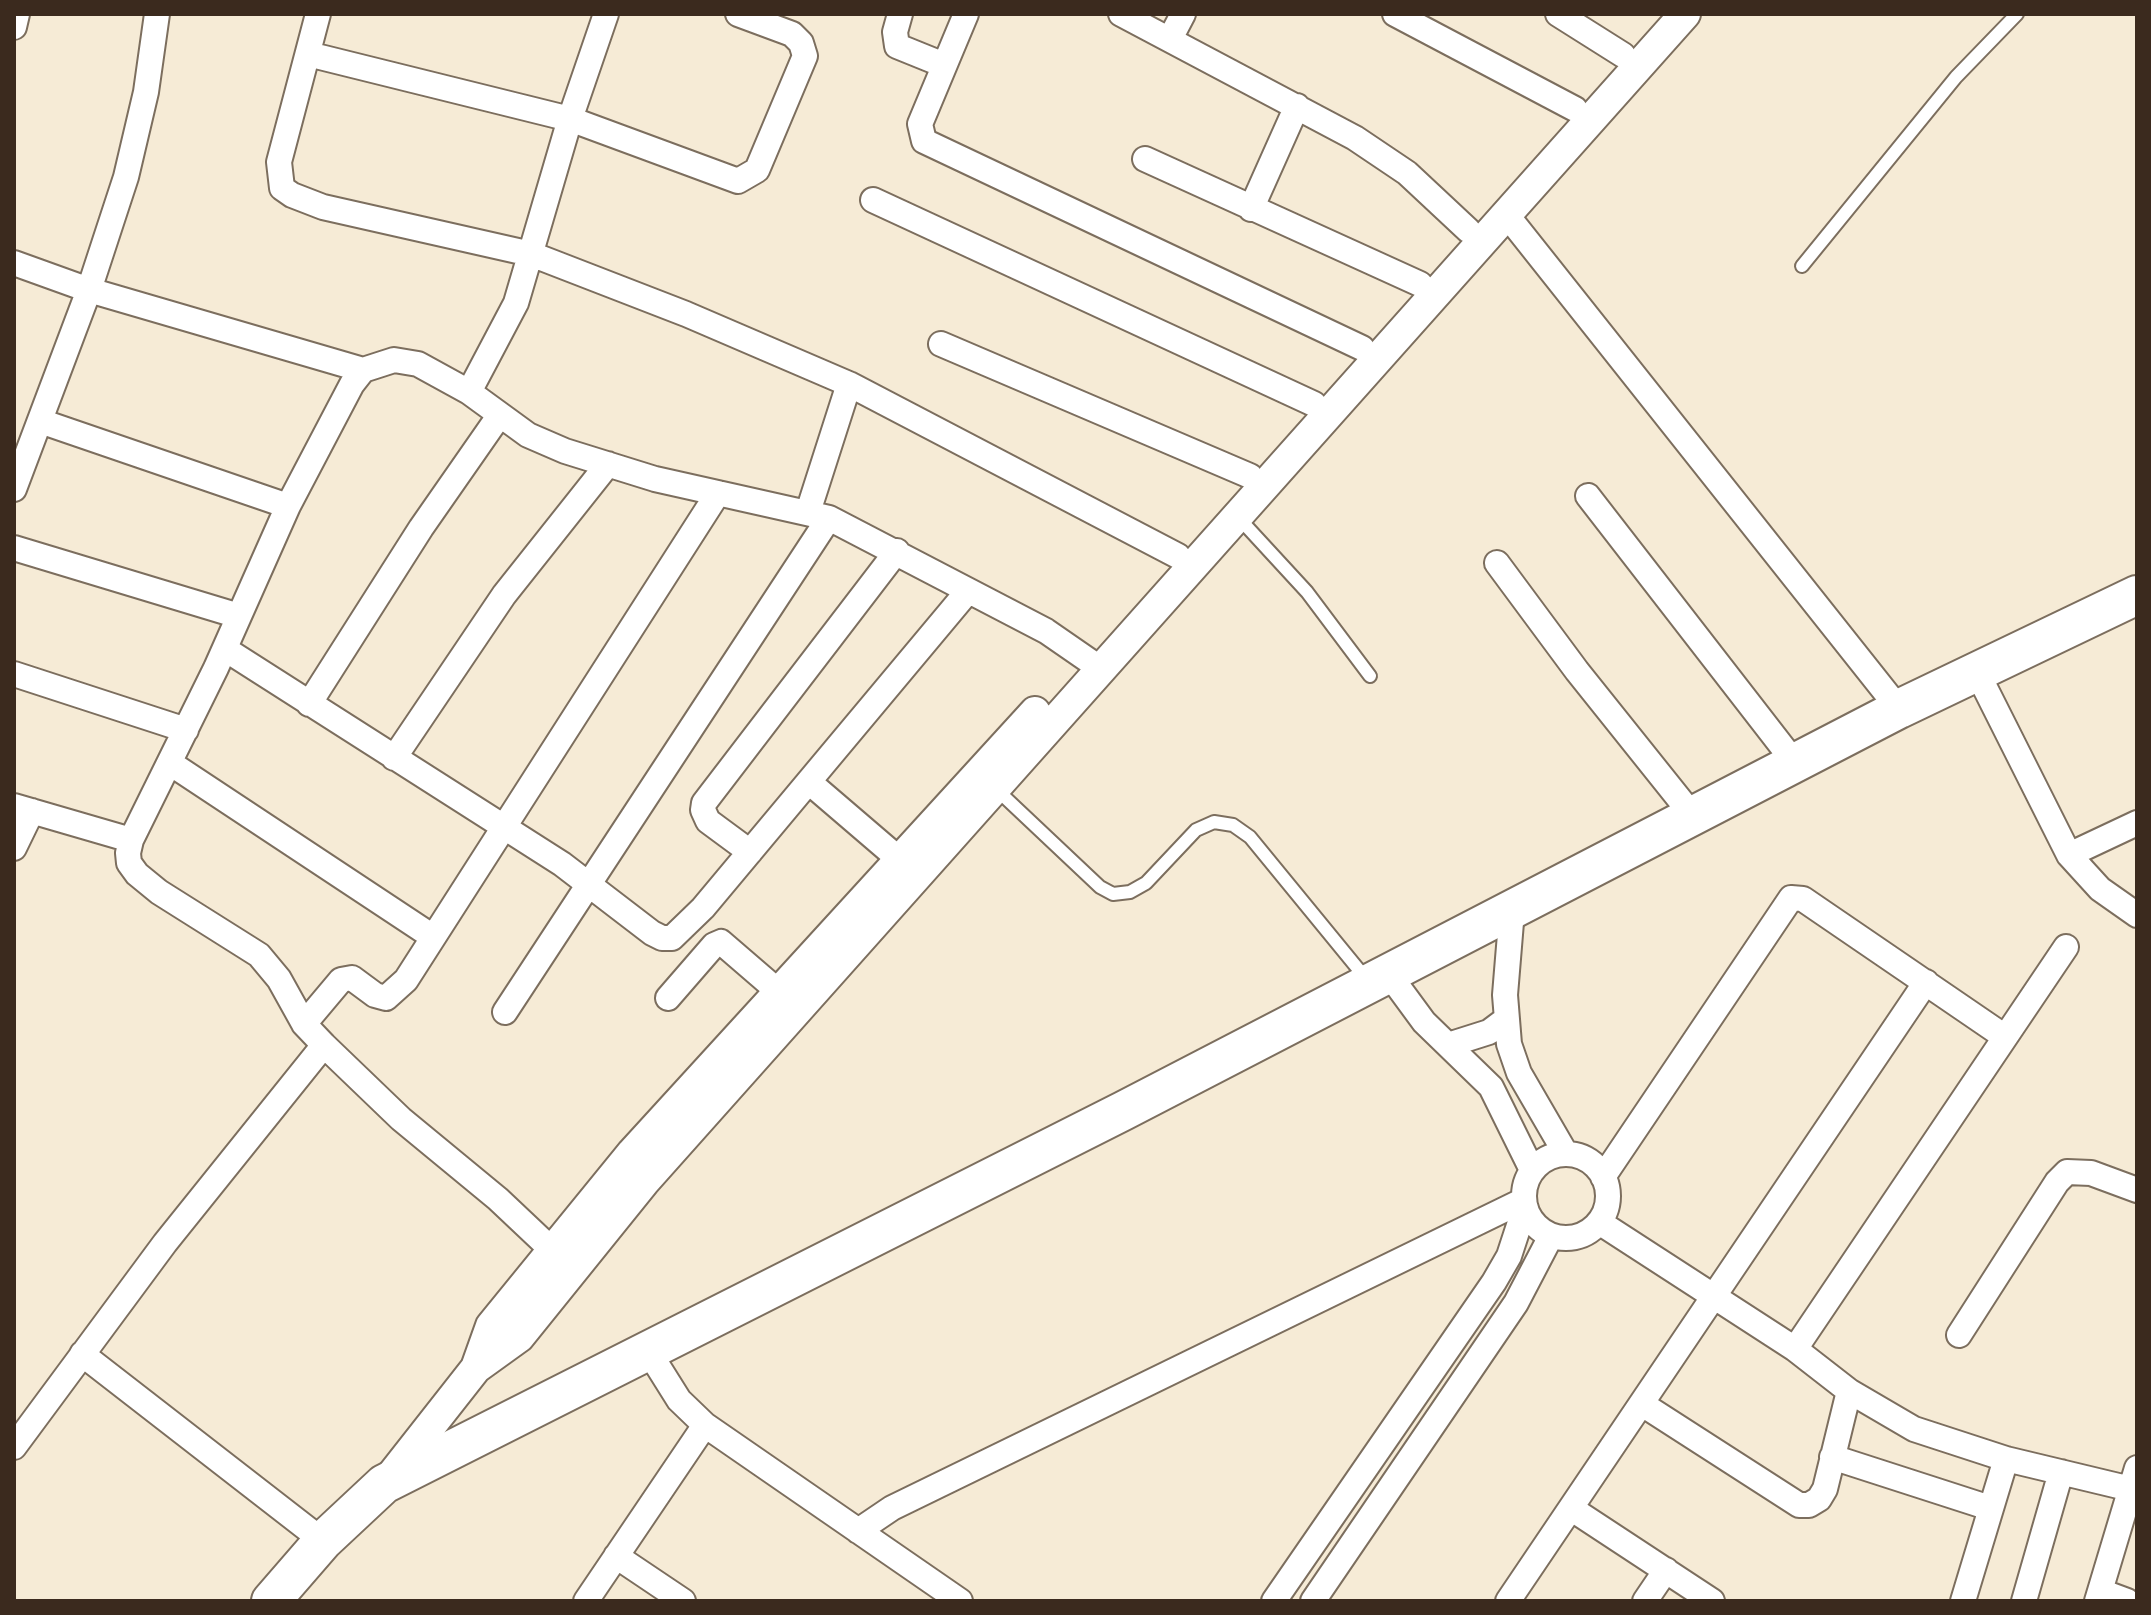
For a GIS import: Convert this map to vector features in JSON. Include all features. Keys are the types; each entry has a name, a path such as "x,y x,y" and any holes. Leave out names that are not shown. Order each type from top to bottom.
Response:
{"main road":[{"path":"271,1601 323,1541 384,1484 1512,910 1899,709 2137,595"}],"street":[{"path":"14,27 17,14"},
{"path":"14,489 89,290 126,177 146,92 157,14"},
{"path":"318,14 279,162 282,188 323,207 531,254 686,314 849,384 1178,556"},
{"path":"469,392 516,303 570,119 606,14"},
{"path":"308,54 570,119 727,180 749,177 757,170 805,56 801,43 792,34 738,14"},
{"path":"900,14 895,32 897,46 944,65"},
{"path":"966,14 920,124 924,141 1362,348"},
{"path":"1121,14 1355,138 1407,173 1468,230"},
{"path":"1170,39 1183,14"},
{"path":"1395,14 1575,109"},
{"path":"1558,14 1623,55"},
{"path":"384,1484 476,1368 519,1337 644,1182 995,788 1178,556 1659,14"},
{"path":"476,1368 491,1326 632,1153 900,860 1237,516 1685,14"},
{"path":"1251,209 1297,106"},
{"path":"1145,159 1420,284"},
{"path":"873,200 1314,404"},
{"path":"1506,214 1899,709"},
{"path":"14,263 89,290 363,370"},
{"path":"941,344 1250,476"},
{"path":"552,1250 498,1199 401,1119 324,1045 304,1024 279,979 259,955 159,892 129,863 131,840 225,649 288,506 352,384 363,370 394,360 418,364 469,392 528,435 565,451 718,493 818,515 897,551 1046,631 1093,663"},
{"path":"505,1012 590,886 818,515 849,384"},
{"path":"309,704 421,528 499,416"},
{"path":"40,421 288,506"},
{"path":"394,758 504,595 608,464"},
{"path":"304,1024 341,980 352,978 375,995 386,998 394,994 718,493"},
{"path":"1588,496 1795,763"},
{"path":"14,548 239,616"},
{"path":"750,852 708,821 704,815 704,803 897,551"},
{"path":"1497,563 1693,816"},
{"path":"225,649 503,829 534,845 652,933 672,938 696,916 968,591"},
{"path":"1977,672 2069,855 2100,889 2137,915"},
{"path":"14,674 186,730"},
{"path":"170,763 433,937"},
{"path":"809,782 900,860"},
{"path":"14,848 23,808 131,840"},
{"path":"2069,855 2137,823"},
{"path":"1603,1177 1791,898 1803,899 2005,1037"},
{"path":"1512,910 1505,1020 1519,1073 1566,1154"},
{"path":"668,998 714,945 721,942 779,992"},
{"path":"1795,1349 2066,947"},
{"path":"1379,978 1491,1087 1532,1170"},
{"path":"1508,1601 1926,982"},
{"path":"1448,1045 1489,1032 1505,1020"},
{"path":"14,1447 165,1243 324,1045"},
{"path":"1274,1601 1494,1282 1513,1247 1526,1182 1532,1170 1554,1156 1566,1154 1591,1162 1603,1177 1608,1197 1599,1222 1577,1237 1551,1236 1539,1229 1524,1204"},
{"path":"1959,1335 2057,1182 2067,1172 2091,1173 2137,1190"},
{"path":"858,1531 892,1508 1524,1204"},
{"path":"1599,1222 1795,1349 1849,1391 1914,1429 2006,1459 2061,1472 2134,1478 2098,1596 2127,1601"},
{"path":"1313,1601 1516,1303 1551,1236"},
{"path":"647,1349 679,1400 705,1425 960,1601"},
{"path":"82,1354 323,1541"},
{"path":"1642,1404 1799,1505 1809,1505 1819,1499 1849,1391"},
{"path":"586,1601 705,1425"},
{"path":"1832,1457 1990,1508"},
{"path":"1963,1601 2006,1459"},
{"path":"2024,1601 2061,1472"},
{"path":"1572,1509 1712,1601"},
{"path":"616,1556 683,1601"},
{"path":"1645,1601 1666,1570"}],"lane":[{"path":"1802,266 1956,77 2017,14"},
{"path":"1237,516 1307,592 1370,676"},
{"path":"995,788 1100,887 1113,894 1130,892 1146,883 1196,830 1214,822 1233,825 1250,837 1379,978"}]}
